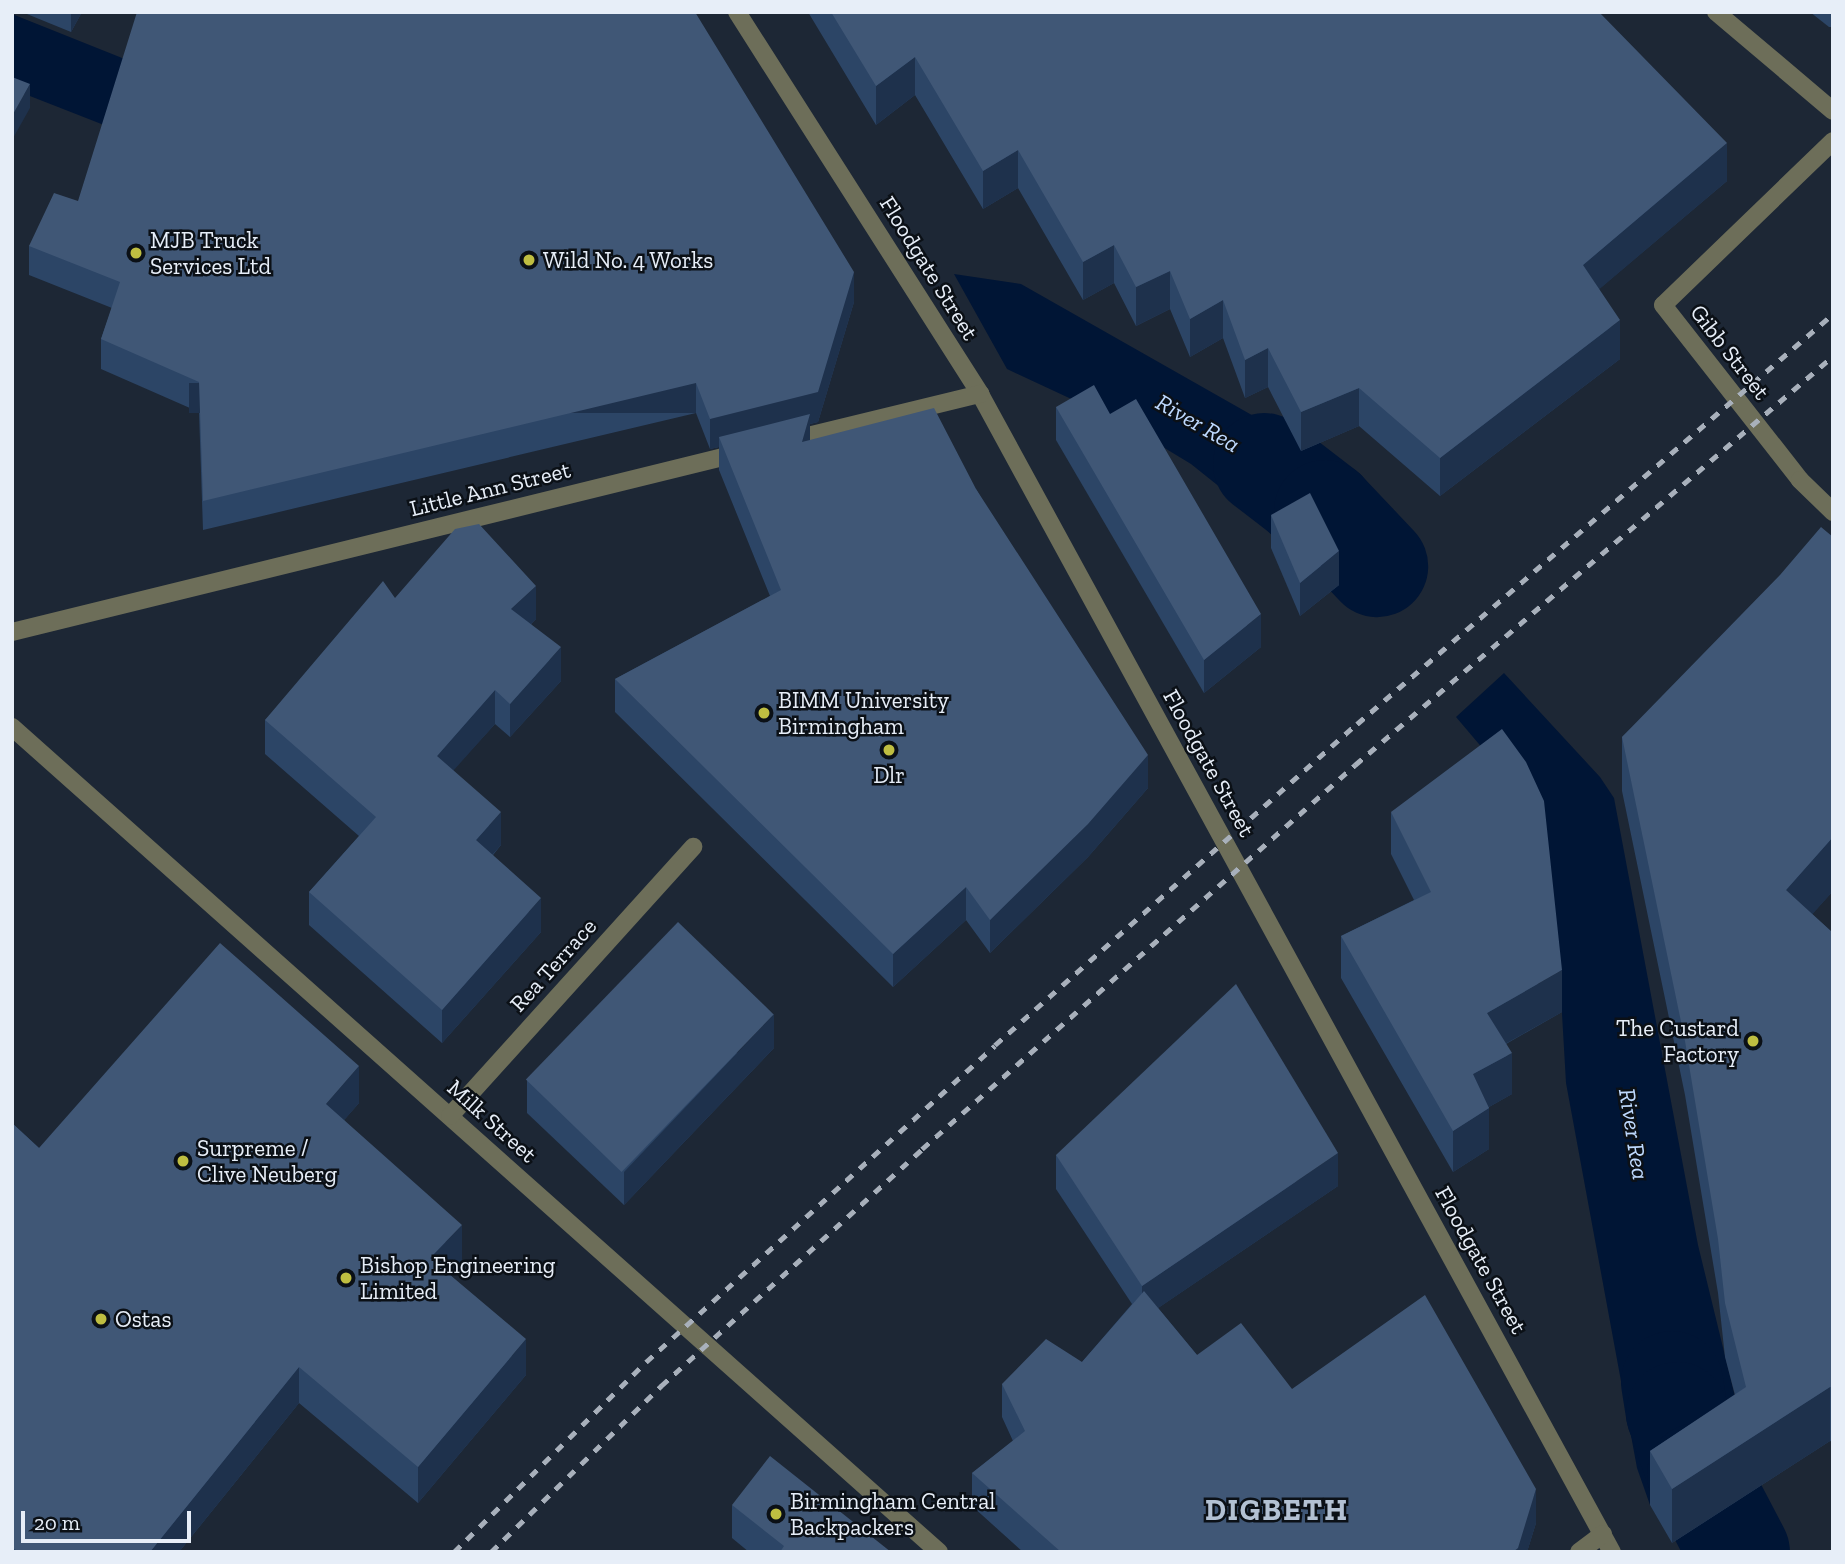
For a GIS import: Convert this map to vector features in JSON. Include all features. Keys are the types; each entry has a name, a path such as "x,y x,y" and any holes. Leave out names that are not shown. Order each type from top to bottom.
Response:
{"street":[{"name":"Floodgate Street","path":"737,12 980,394 1612,1552"},
{"path":"1716,12 1833,111"},
{"name":"Gibb Street","path":"1833,141 1662,305 1800,480 1833,512"},
{"name":"Little Ann Street","path":"12,632 980,394"},
{"name":"Milk Street","path":"12,727 939,1552"},
{"name":"Rea Terrace","path":"450,1116 693,847"},
{"path":"1579,1552 1602,1534"}],"water":[{"path":"12,14 262,114 247,181 12,89"},
{"path":"954,274 1021,284 1285,434 1323,461 1349,487 1385,544 1324,593 1286,549 1236,500 1191,464 1125,424 1007,369"},
{"path":"1504,673 1600,777 1614,798 1698,1245 1746,1442 1650,1505 1637,1468 1566,1083 1559,962 1501,770 1456,717"}],"building":[{"name":"Wild No. 4 Works","path":"137,12 695,12 854,272 818,392 710,419 696,383 203,501 199,382 101,339 120,282 29,246 54,193 78,201"},
{"path":"831,12 1599,12 1727,143 1583,265 1620,320 1440,458 1359,388 1301,412 1268,348 1245,360 1223,300 1190,319 1170,271 1136,287 1114,245 1083,262 1018,150 983,171 915,57 876,86"},
{"path":"12,77 30,84 12,116"},
{"path":"1094,385 1110,414 1136,399 1261,614 1204,660 1056,407"},
{"name":"Dlr","path":"934,408 976,489 1148,755 1088,824 990,920 966,887 893,954 615,679 781,590 719,437 810,414 802,442"},
{"path":"1310,493 1339,551 1300,583 1271,515"},
{"path":"479,524 536,586 511,609 561,647 510,704 495,690 437,756 501,812 476,840 541,898 442,1010 309,892 376,817 265,720 383,581 395,598 455,529"},
{"name":"The Custard Factory","path":"1821,527 1833,537 1833,837 1786,890 1833,933 1833,1387 1672,1489 1650,1451 1746,1387 1725,1303 1718,1239 1685,1041 1622,737 1780,575"},
{"path":"1502,729 1526,762 1544,801 1562,970 1487,1013 1512,1053 1473,1074 1489,1108 1453,1131 1341,936 1431,892 1391,812"},
{"path":"678,922 774,1014 622,1172 526,1080"},
{"path":"220,943 359,1066 326,1104 462,1225 430,1258 526,1339 418,1467 299,1367 150,1552 18,1552 12,1547 12,1123 39,1148"},
{"path":"1236,984 1338,1153 1142,1286 1056,1155"},
{"path":"1144,1291 1197,1355 1241,1323 1292,1389 1425,1295 1536,1489 1518,1548 1513,1552 1061,1552 972,1473 1025,1431 1002,1384 1046,1339 1082,1362"},
{"path":"770,1456 891,1552 780,1552 784,1546 732,1505"}],"waterway":[{"name":"River Rea","path":"1264,464 1325,511 1377,566"},
{"name":"River Rea","path":"1672,1382 1677,1413 1698,1474 1739,1552"}],"railway":[{"path":"454,1552 646,1362 995,1045 1357,724 1833,314"},
{"path":"491,1552 661,1386 922,1149 1355,765 1833,356"}],"place":[{"name":"MJB Truck Services Ltd","path":"136,253"},
{"name":"Wild No. 4 Works","path":"529,260"},
{"name":"BIMM University Birmingham","path":"764,713"},
{"name":"Dlr","path":"889,750"},
{"name":"The Custard Factory","path":"1753,1041"},
{"name":"Surpreme / Clive Neuberg","path":"183,1161"},
{"name":"Bishop Engineering Limited","path":"346,1278"},
{"name":"Ostas","path":"101,1319"},
{"name":"Birmingham Central Backpackers","path":"776,1514"}],"district":[{"name":"DIGBETH","path":"1277,1510"}]}
